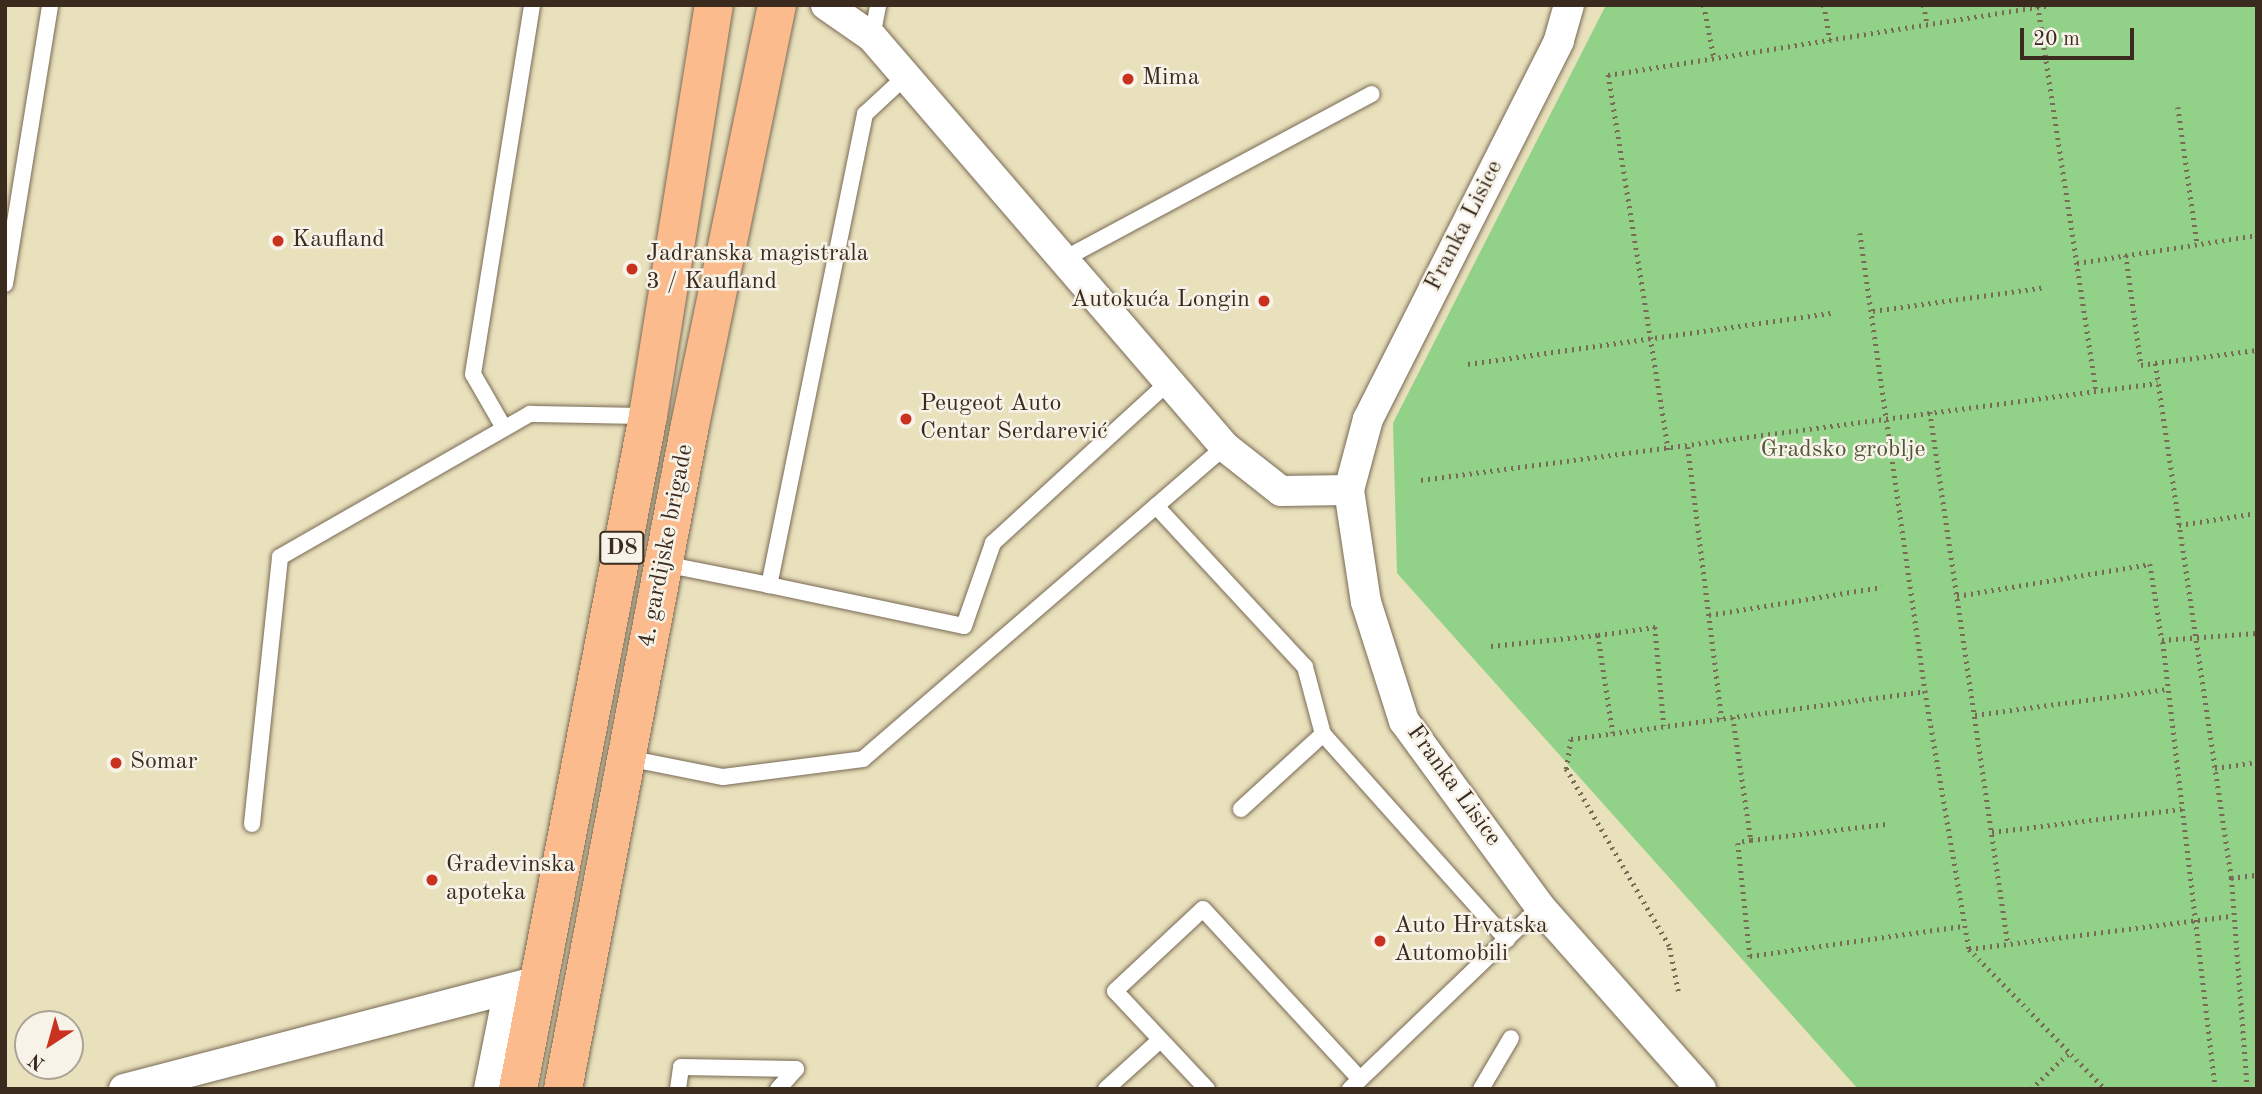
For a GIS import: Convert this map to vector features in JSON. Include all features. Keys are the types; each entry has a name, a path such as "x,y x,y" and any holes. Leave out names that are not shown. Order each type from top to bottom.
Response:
{"main road":[{"name":"4. gardijske brigade","path":"518,1089 524,985 648,416 714,5"},
{"name":"4. gardijske brigade","path":"564,1089 664,564 777,5"}],"street":[{"path":"825,5 872,37 1225,447 1281,491 1349,490"},
{"name":"Franka Lisice","path":"1569,5 1559,41 1368,419 1349,490 1366,601 1405,721 1540,907 1701,1089"},
{"path":"124,1089 524,985"},
{"path":"489,1089 524,985"}],"lane":[{"path":"5,284 50,5"},
{"path":"504,428 473,374 532,5"},
{"path":"872,37 878,5"},
{"path":"769,585 865,114 906,76"},
{"path":"1064,259 1372,93"},
{"path":"664,564 964,626 993,543 1170,381"},
{"path":"252,824 281,557 530,414 648,416"},
{"path":"627,758 723,777 863,759 1225,447"},
{"path":"1156,506 1305,667 1323,734 1507,940"},
{"path":"1241,808 1323,734"},
{"path":"1207,1089 1115,991 1203,909 1355,1084 1540,907"},
{"path":"1481,1089 1511,1038"},
{"path":"1106,1089 1160,1040"},
{"path":"678,1089 681,1067 796,1069 778,1089"}],"path":[{"path":"1704,5 1714,58"},
{"path":"1824,5 1830,40"},
{"path":"1924,5 1927,24"},
{"path":"1668,450 1608,75 2050,5"},
{"path":"2038,6 2096,389"},
{"path":"2178,107 2197,243"},
{"path":"1860,233 1889,418 1925,691 1969,949 2105,1089"},
{"path":"2077,263 2257,234"},
{"path":"2126,255 2141,365 2257,350"},
{"path":"1872,312 2045,287"},
{"path":"1468,364 1651,342 1832,313"},
{"path":"2155,363 2231,878 2231,916 2247,1089"},
{"path":"1421,480 1668,450 2096,389 2158,383"},
{"path":"1930,412 2008,944"},
{"path":"1688,447 1722,719"},
{"path":"2179,525 2257,513"},
{"path":"1957,596 2150,564 2168,689 2214,1089"},
{"path":"1709,615 1882,587"},
{"path":"1491,646 1655,627 1664,726"},
{"path":"2162,640 2257,633"},
{"path":"1598,635 1613,733"},
{"path":"1974,715 2168,689"},
{"path":"1678,991 1669,946 1566,769 1571,739 1925,691"},
{"path":"1733,717 1751,840"},
{"path":"2215,768 2257,762"},
{"path":"1992,832 2182,809"},
{"path":"1886,824 1738,843 1750,956 1963,926"},
{"path":"2231,878 2257,875"},
{"path":"1969,949 2231,916"},
{"path":"2031,1089 2070,1052"}],"green space":[{"name":"Gradsko groblje","path":"1606,5 2257,5 2257,1089 1858,1089 1397,573 1393,423"}],"place":[{"name":"Mima","path":"1128,79"},
{"name":"Kaufland","path":"278,241"},
{"name":"Jadranska magistrala 3 / Kaufland","path":"632,269"},
{"name":"Autokuća Longin","path":"1264,301"},
{"name":"Peugeot Auto Centar Serdarević","path":"906,419"},
{"name":"Somar","path":"116,763"},
{"name":"Građevinska apoteka","path":"432,880"},
{"name":"Auto Hrvatska Automobili","path":"1380,941"}]}
